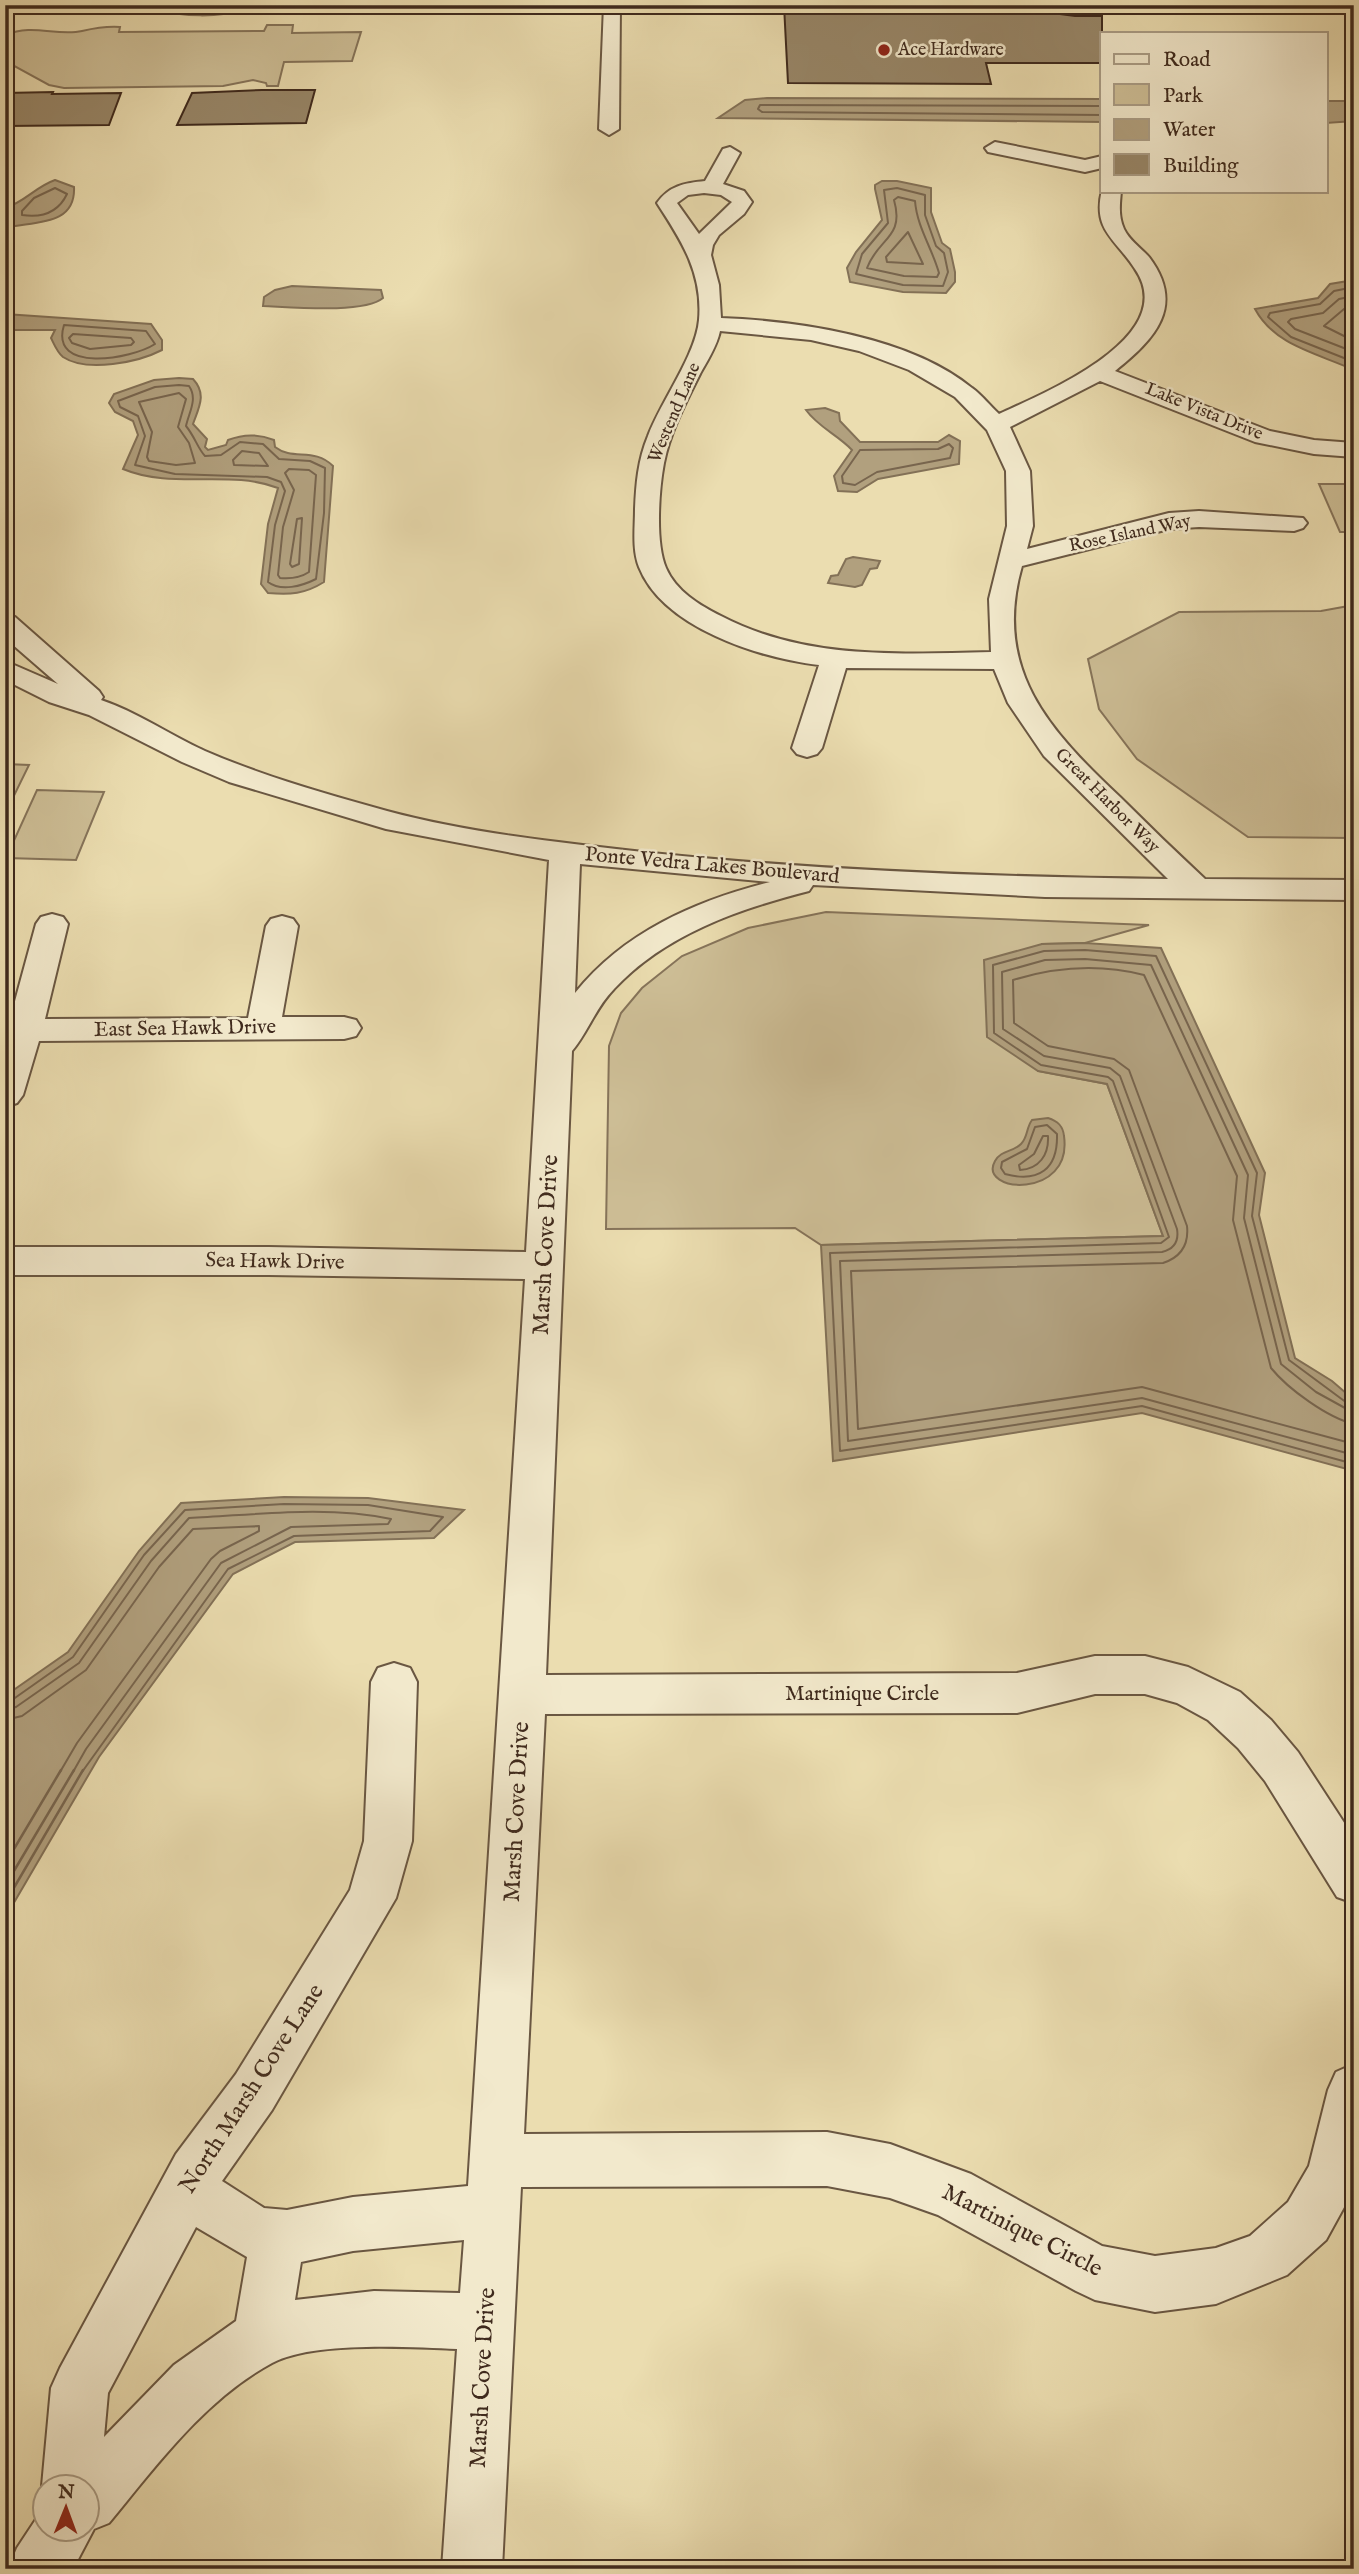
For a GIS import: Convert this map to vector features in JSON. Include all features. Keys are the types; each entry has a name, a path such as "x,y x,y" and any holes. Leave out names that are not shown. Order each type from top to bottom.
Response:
{"street":[{"path":"609,129 612,5"},
{"path":"995,148 1093,164"},
{"path":"700,256 702,242 710,231 738,209 742,202 740,197 731,192 711,188 730,153"},
{"path":"1093,164 1079,170 1077,175 1081,181 1100,188"},
{"name":"Westend Lane","path":"711,188 675,193 667,203 700,256 711,303 711,324 654,454 649,484 647,530 654,571 667,591 684,607 737,636 768,647 835,657 896,661 1006,660"},
{"path":"995,425 1098,372 1120,357 1140,337 1152,319 1157,305 1156,287 1149,271 1117,237 1110,224 1108,211 1112,192"},
{"name":"Great Harbor Way","path":"711,324 805,331 837,337 897,355 947,380 978,406 995,425 1015,465 1021,497 1020,526 1004,587 1001,622 1006,660 1014,686 1033,722 1060,758 1197,889"},
{"name":"Lake Vista Drive","path":"1098,372 1264,437 1314,447 1354,450"},
{"name":"Rose Island Way","path":"1010,561 1169,521 1199,519 1294,523"},
{"name":"Ponte Vedra Lakes Boulevard","path":"5,623 79,686 99,709"},
{"path":"807,748 835,657"},
{"name":"Ponte Vedra Lakes Boulevard","path":"5,669 58,696 99,709 192,756 310,799 453,834 565,853 708,868 1045,887 1353,891"},
{"name":"Marsh Cove Drive","path":"472,2569 523,1695 565,853"},
{"name":"Marsh Cove Drive","path":"556,1054 572,1017 591,991 615,968 654,939 690,919 740,900 796,885 841,877"},
{"path":"5,1095 26,1030 52,924"},
{"path":"262,1028 282,926"},
{"name":"East Sea Hawk Drive","path":"26,1030 344,1028"},
{"name":"Sea Hawk Drive","path":"5,1261 269,1261 545,1266"},
{"name":"Martinique Circle","path":"523,1695 1017,1693 1095,1675 1141,1675 1182,1684 1217,1700 1243,1720 1265,1744 1354,1881"},
{"name":"North Marsh Cove Lane","path":"72,2472 80,2388 186,2190 254,2092 372,1898 388,1841 394,1682"},
{"name":"Martinique Circle","path":"277,2236 287,2237 353,2224 496,2186 827,2159 890,2171 952,2193 1096,2272 1154,2284 1216,2276 1268,2256 1307,2221 1333,2175 1354,2090"},
{"path":"186,2190 257,2234 277,2236 262,2337"},
{"path":"102,2485 153,2425 205,2373 262,2337 327,2321 395,2318 485,2322"},
{"path":"38,2569 56,2542"}],"green space":[{"path":"160,5 219,5 242,9 223,14 189,15 157,9"},
{"path":"267,25 293,25 292,33 361,32 352,61 284,62 278,86 267,86 266,83 253,80 223,86 64,88 49,85 5,61 6,35 25,30 73,32 120,27 119,32 264,31"},
{"path":"1319,484 1354,484 1354,532 1340,532"},
{"path":"1354,605 1354,838 1248,837 1137,759 1099,709 1088,659 1179,612 1321,611"},
{"path":"5,764 29,765 5,814"},
{"path":"37,790 104,792 76,860 6,858"},
{"path":"826,912 1149,925 1085,943 1042,944 1038,1071 1107,1084 1163,1236 821,1245 795,1228 606,1229 609,1046 621,1013 642,988 682,956 748,928"}],"water":[{"path":"1100,99 1100,122 718,118 745,100"},
{"path":"1328,101 1354,101 1354,121 1328,123"},
{"path":"55,180 74,187 73,200 68,209 51,220 5,228 5,208"},
{"path":"882,181 897,181 931,188 931,212 942,243 950,249 955,272 955,282 946,293 903,292 850,282 847,268 856,252 882,220 875,185"},
{"path":"1354,280 1354,370 1285,340 1263,322 1255,309 1318,298 1330,284"},
{"path":"292,286 381,290 383,298 373,303 344,308 263,306 264,297 275,290"},
{"path":"5,314 151,324 162,340 162,350 113,364 73,362 63,357 56,348 51,338 55,330 5,330"},
{"path":"193,379 200,390 199,406 193,424 207,439 205,447 208,450 226,445 228,440 234,438 257,436 274,440 275,447 282,451 318,457 333,466 324,582 304,591 283,594 268,593 261,584 268,524 278,488 240,480 161,478 123,469 138,435 133,421 115,412 109,403 114,394 154,380"},
{"path":"825,408 839,413 840,421 860,442 938,442 949,435 960,441 959,464 878,479 857,492 838,491 834,476 852,450 806,410"},
{"path":"853,557 880,561 877,568 870,569 862,585 855,587 828,583 831,576 838,575 846,559"},
{"path":"1085,943 1161,948 1265,1173 1259,1215 1295,1358 1332,1381 1354,1400 1354,1471 1142,1413 833,1461 821,1245 1163,1236 1107,1084 1038,1071 987,1037 984,960 1042,944"},
{"path":"1048,1118 1059,1124 1064,1136 1063,1157 1054,1171 1041,1180 1026,1184 1011,1184 999,1180 993,1172 998,1157 1021,1144 1032,1120"},
{"path":"284,1497 368,1498 464,1510 434,1538 295,1542 233,1574 99,1757 5,1918 5,1696 68,1652 139,1551 181,1503"}],"building":[{"name":"Ace Hardware","path":"784,5 998,6 1075,16 1102,16 1100,63 986,63 991,84 788,83"},
{"path":"315,90 306,123 177,125 192,93"},
{"path":"53,92 52,94 121,93 109,125 5,126 5,93"}],"place":[{"name":"Ace Hardware","path":"884,50"}]}
